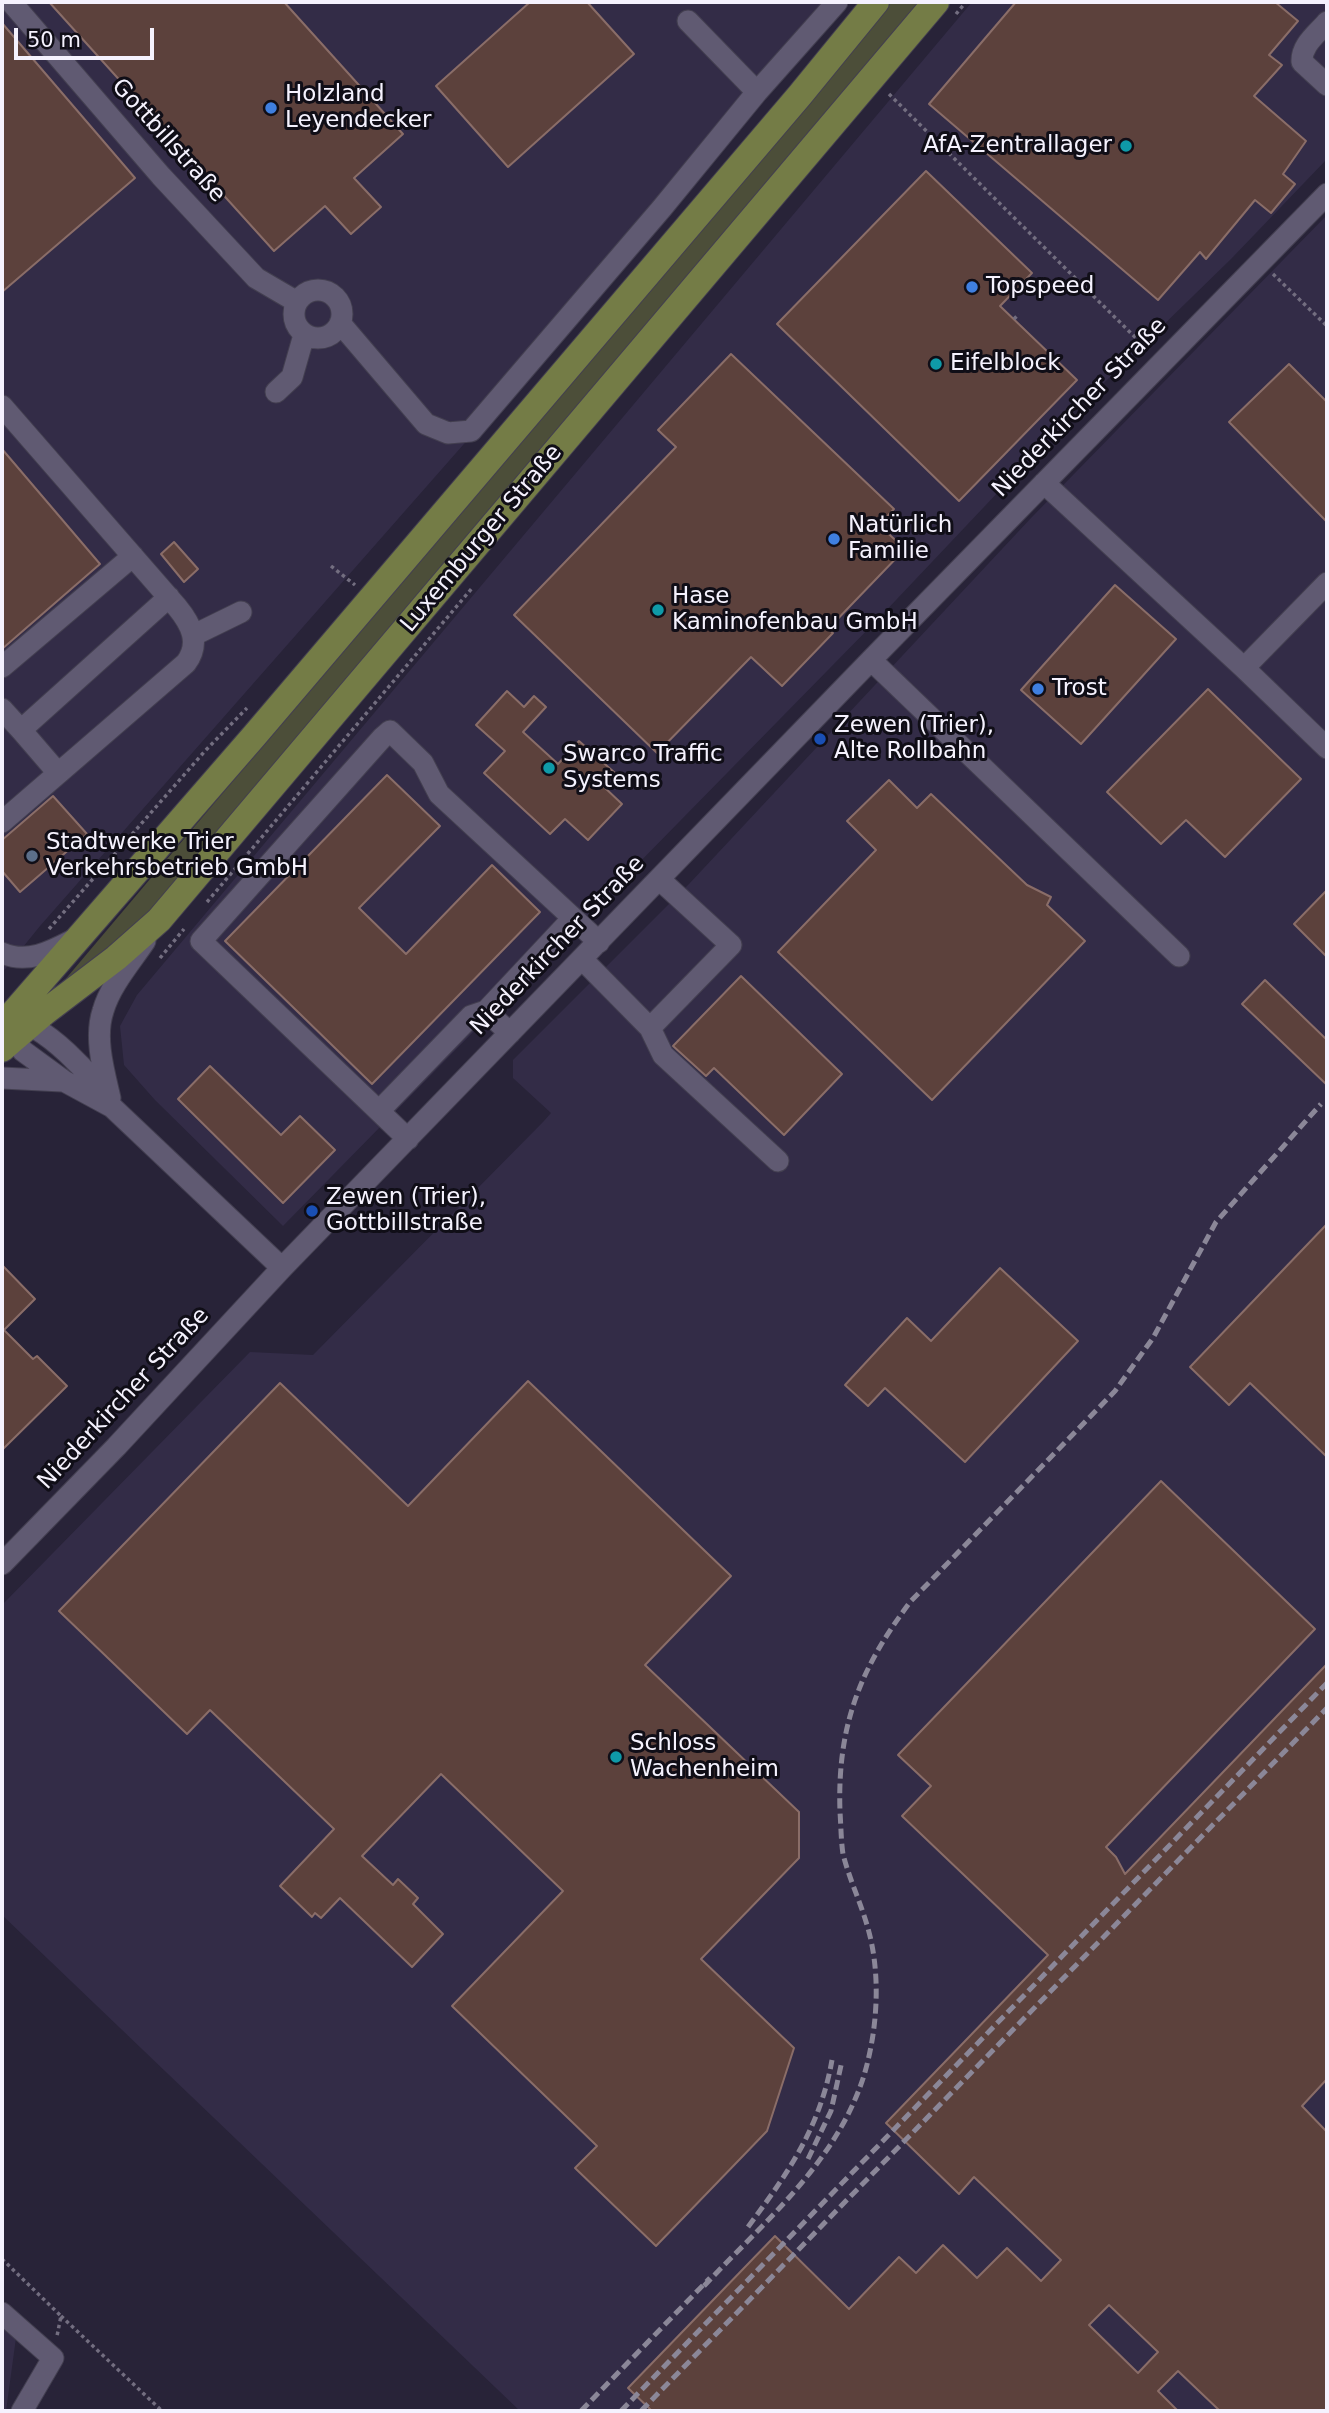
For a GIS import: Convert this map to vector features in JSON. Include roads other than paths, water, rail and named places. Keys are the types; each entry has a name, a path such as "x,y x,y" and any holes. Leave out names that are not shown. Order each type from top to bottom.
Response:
{"main road":[{"name":"Luxemburger Straße","path":"11,1031 75,940 255,735 876,2"},
{"name":"Luxemburger Straße","path":"11,1031 116,958 159,919 943,12"}],"street":[{"name":"Gottbillstraße","path":"11,2 161,176 256,278 297,302"},
{"path":"340,323 426,424 448,433 471,431 662,208 757,92 837,2"},
{"path":"688,21 757,92"},
{"path":"1327,22 1307,45 1302,54 1302,62 1327,85"},
{"name":"Niederkircher Straße","path":"2,1564 117,1447 282,1268 1327,194"},
{"path":"320,290 329,293 336,299 341,311 340,323 331,335 324,338 304,335 296,326 293,314 297,302 307,292 320,290"},
{"path":"276,392 292,377 304,335"},
{"path":"2,406 169,597 188,620 194,635 192,655 186,663 2,822"},
{"path":"1044,483 1244,667 1327,748"},
{"path":"2,667 132,556"},
{"path":"1244,667 1327,583"},
{"path":"21,730 169,597"},
{"path":"194,635 241,612"},
{"path":"872,660 1179,956"},
{"path":"2,709 58,773"},
{"path":"408,1139 201,941 382,738 390,731 404,743 423,763 439,794 599,942"},
{"path":"650,1028 731,946 659,880"},
{"path":"379,1111 466,1020 486,1011 573,918"},
{"path":"113,1107 101,1048 100,1026 103,1010 159,919"},
{"path":"2,953 16,957 37,956 75,940"},
{"path":"582,959 650,1028 663,1055 778,1161"},
{"path":"486,1011 510,1033"},
{"path":"11,1031 27,1054 64,1081 113,1107"},
{"path":"11,1031 55,1043 97,1084 113,1107 282,1268"},
{"path":"2,1078 64,1081"},
{"path":"2,2313 53,2358 22,2411"}],"railway":[{"path":"704,2286 775,2213 819,2161 853,2104 865,2072 873,2036 876,1980 867,1925 843,1854 840,1781 843,1752 855,1699 878,1650 911,1601 1115,1391 1153,1338 1216,1222 1321,1104"},
{"path":"621,2411 1327,1683"},
{"path":"641,2411 1327,1708"},
{"path":"748,2227 789,2168 811,2128 827,2084 832,2060"},
{"path":"808,2159 831,2111 842,2061"},
{"path":"581,2411 710,2278"}],"place":[{"name":"Holzland Leyendecker","path":"271,108"},
{"name":"AfA-Zentrallager","path":"1126,146"},
{"name":"Topspeed","path":"972,287"},
{"name":"Eifelblock","path":"936,364"},
{"name":"Natürlich Familie","path":"834,539"},
{"name":"Hase Kaminofenbau GmbH","path":"658,610"},
{"name":"Trost","path":"1038,689"},
{"name":"Zewen (Trier), Alte Rollbahn","path":"820,739"},
{"name":"Swarco Traffic Systems","path":"549,768"},
{"name":"Stadtwerke Trier Verkehrsbetrieb GmbH","path":"32,856"},
{"name":"Zewen (Trier), Gottbillstraße","path":"312,1211"},
{"name":"Schloss Wachenheim","path":"616,1757"}]}
